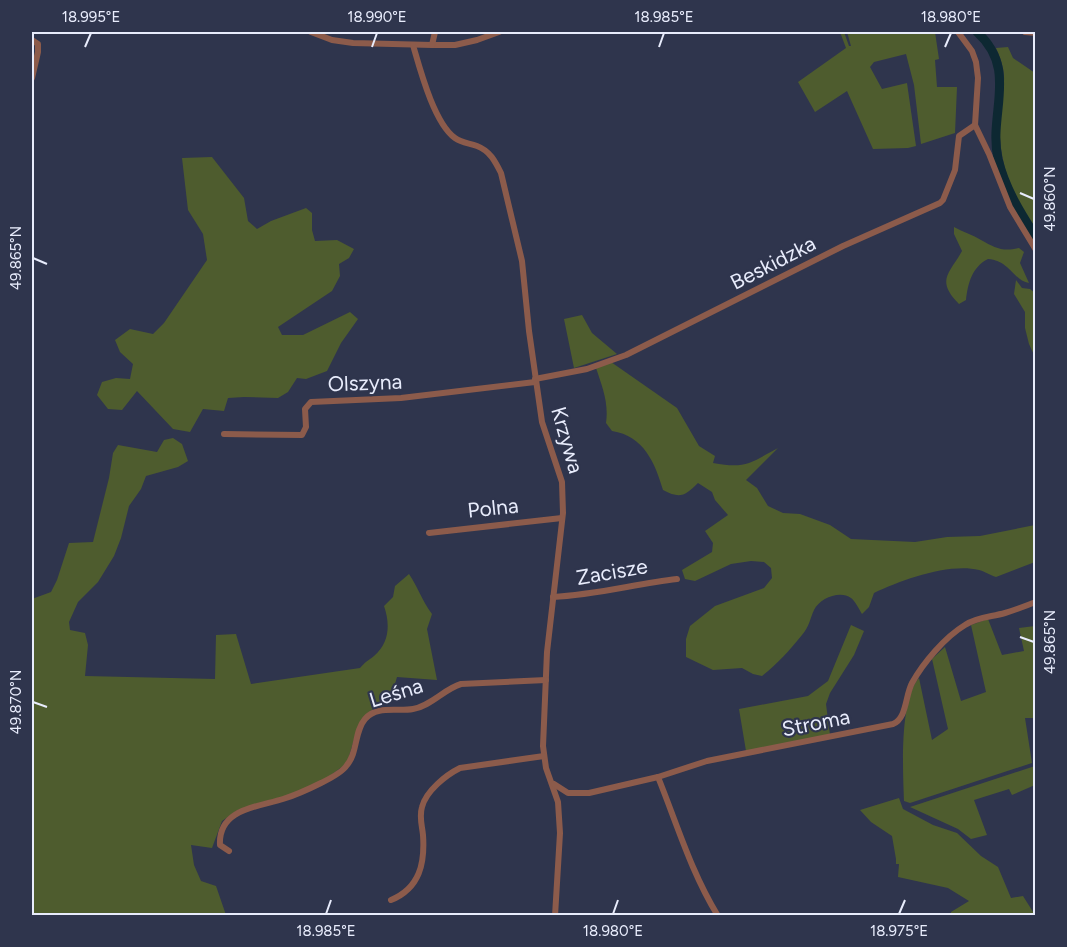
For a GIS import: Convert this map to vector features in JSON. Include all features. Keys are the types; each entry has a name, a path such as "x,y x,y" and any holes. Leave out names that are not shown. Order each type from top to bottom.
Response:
{"street":[{"path":"311,32 332,40 413,45 455,45 499,32"},
{"path":"432,45 435,32"},
{"path":"958,32 972,51 976,62 978,78 975,125 1010,207 1035,250"},
{"path":"1025,32 1035,33"},
{"path":"32,40 38,44 32,78"},
{"name":"Krzywa","path":"413,45 433,105 447,129 454,137 487,152 495,160 501,173 522,261 542,423 562,482 562,518 547,652 544,756 558,802 560,833 555,915"},
{"name":"Beskidzka","path":"535,380 587,369 626,355 843,246 937,205 943,200 955,170 958,136 975,125"},
{"name":"Olszyna","path":"224,434 302,435 306,428 305,409 311,402 401,399 535,380"},
{"name":"Polna","path":"429,533 562,518"},
{"name":"Zacisze","path":"553,597 621,590 677,579"},
{"name":"Stroma","path":"558,802 575,794 589,793 658,777 707,761 898,722 903,716 911,685 925,663 964,625 976,619 1006,613 1035,602"},
{"name":"Leśna","path":"229,851 220,844 222,829 227,820 239,812 285,799 308,789 346,768 359,730 370,714 383,710 418,708 461,684 546,680"},
{"path":"391,900 399,896 420,872 423,865 423,834 420,815 423,804 428,795 450,773 460,768 544,756"},
{"path":"658,777 675,827 718,915"},
{"path":"552,782 562,791 575,794"}],"green space":[{"path":"840,32 844,32 851,46 847,32 935,32 939,59 935,60 937,87 957,87 955,133 921,144 914,85 906,54 874,62 870,67 882,89 907,83 916,146 873,149 847,91 815,112 798,82 846,48"},
{"path":"1008,47 1013,58 1035,73 1036,205 1033,210 1035,227 1012,188 1003,160 1000,116 1004,75 996,48"},
{"path":"212,157 244,198 248,221 257,229 271,221 306,208 312,213 312,230 315,241 337,240 354,249 349,258 339,264 340,276 332,291 278,327 282,335 303,335 350,312 358,319 341,343 327,371 306,379 297,378 288,392 278,398 228,398 224,411 203,409 190,432 173,429 137,391 122,410 108,409 97,395 102,382 116,378 130,379 133,364 120,352 115,340 130,329 153,334 164,323 207,260 203,234 188,210 182,158"},
{"path":"954,227 999,248 1008,250 1019,248 1024,252 1020,263 1029,283 1019,279 1001,263 988,259 978,266 970,282 966,300 959,304 952,296 946,282 949,271 962,251 954,234"},
{"path":"1016,280 1022,288 1030,289 1035,293 1035,357 1025,328 1025,312 1014,294"},
{"path":"582,315 592,333 617,354 574,368 564,319"},
{"path":"611,362 677,408 699,446 715,456 713,463 741,465 761,458 778,448 746,480 757,488 768,506 783,513 800,514 830,525 851,539 915,542 947,537 980,536 1035,525 1035,562 996,577 967,568 911,578 874,593 869,607 862,614 851,598 841,595 831,596 817,606 804,632 783,657 762,676 742,668 713,670 686,657 686,639 690,626 715,606 764,588 772,578 771,568 764,562 751,561 731,564 695,581 685,579 682,570 712,552 713,543 705,531 728,515 715,500 712,492 698,483 682,495 674,495 663,490 652,461 640,445 623,434 612,431 606,423 606,402 596,368"},
{"path":"173,438 182,444 188,461 178,467 146,476 141,489 129,506 114,556 98,582 78,602 69,622 70,630 85,633 88,645 85,676 215,679 216,635 236,634 251,684 360,668 383,645 388,626 384,606 393,597 395,586 409,574 432,614 427,629 437,680 397,677 392,694 369,712 357,729 347,763 327,778 293,794 238,810 222,821 212,848 191,845 194,865 201,881 216,886 226,915 32,916 32,599 51,592 69,543 93,542 113,453 118,445 157,452 164,440"},
{"path":"988,619 1002,655 1024,651 1019,628 1035,626 1035,718 1025,718 1032,763 910,803 904,801 905,719 913,688 919,678 932,740 948,729 932,659 945,647 961,701 986,692 971,625"},
{"path":"851,625 864,631 854,655 830,693 826,704 830,735 746,751 739,709 808,696 828,681"},
{"path":"1035,766 1035,785 1012,795 1009,789 974,800 987,835 971,839 958,829 910,807"},
{"path":"899,798 903,809 933,825 957,833 981,856 998,867 1011,898 1023,896 1035,915 951,915 951,912 969,901 948,888 898,877 899,864 896,864 892,836 871,822 860,810"}],"waterway":[{"path":"977,32 990,46 997,61 1000,92 996,142 1001,170 1014,200 1036,237"}]}
